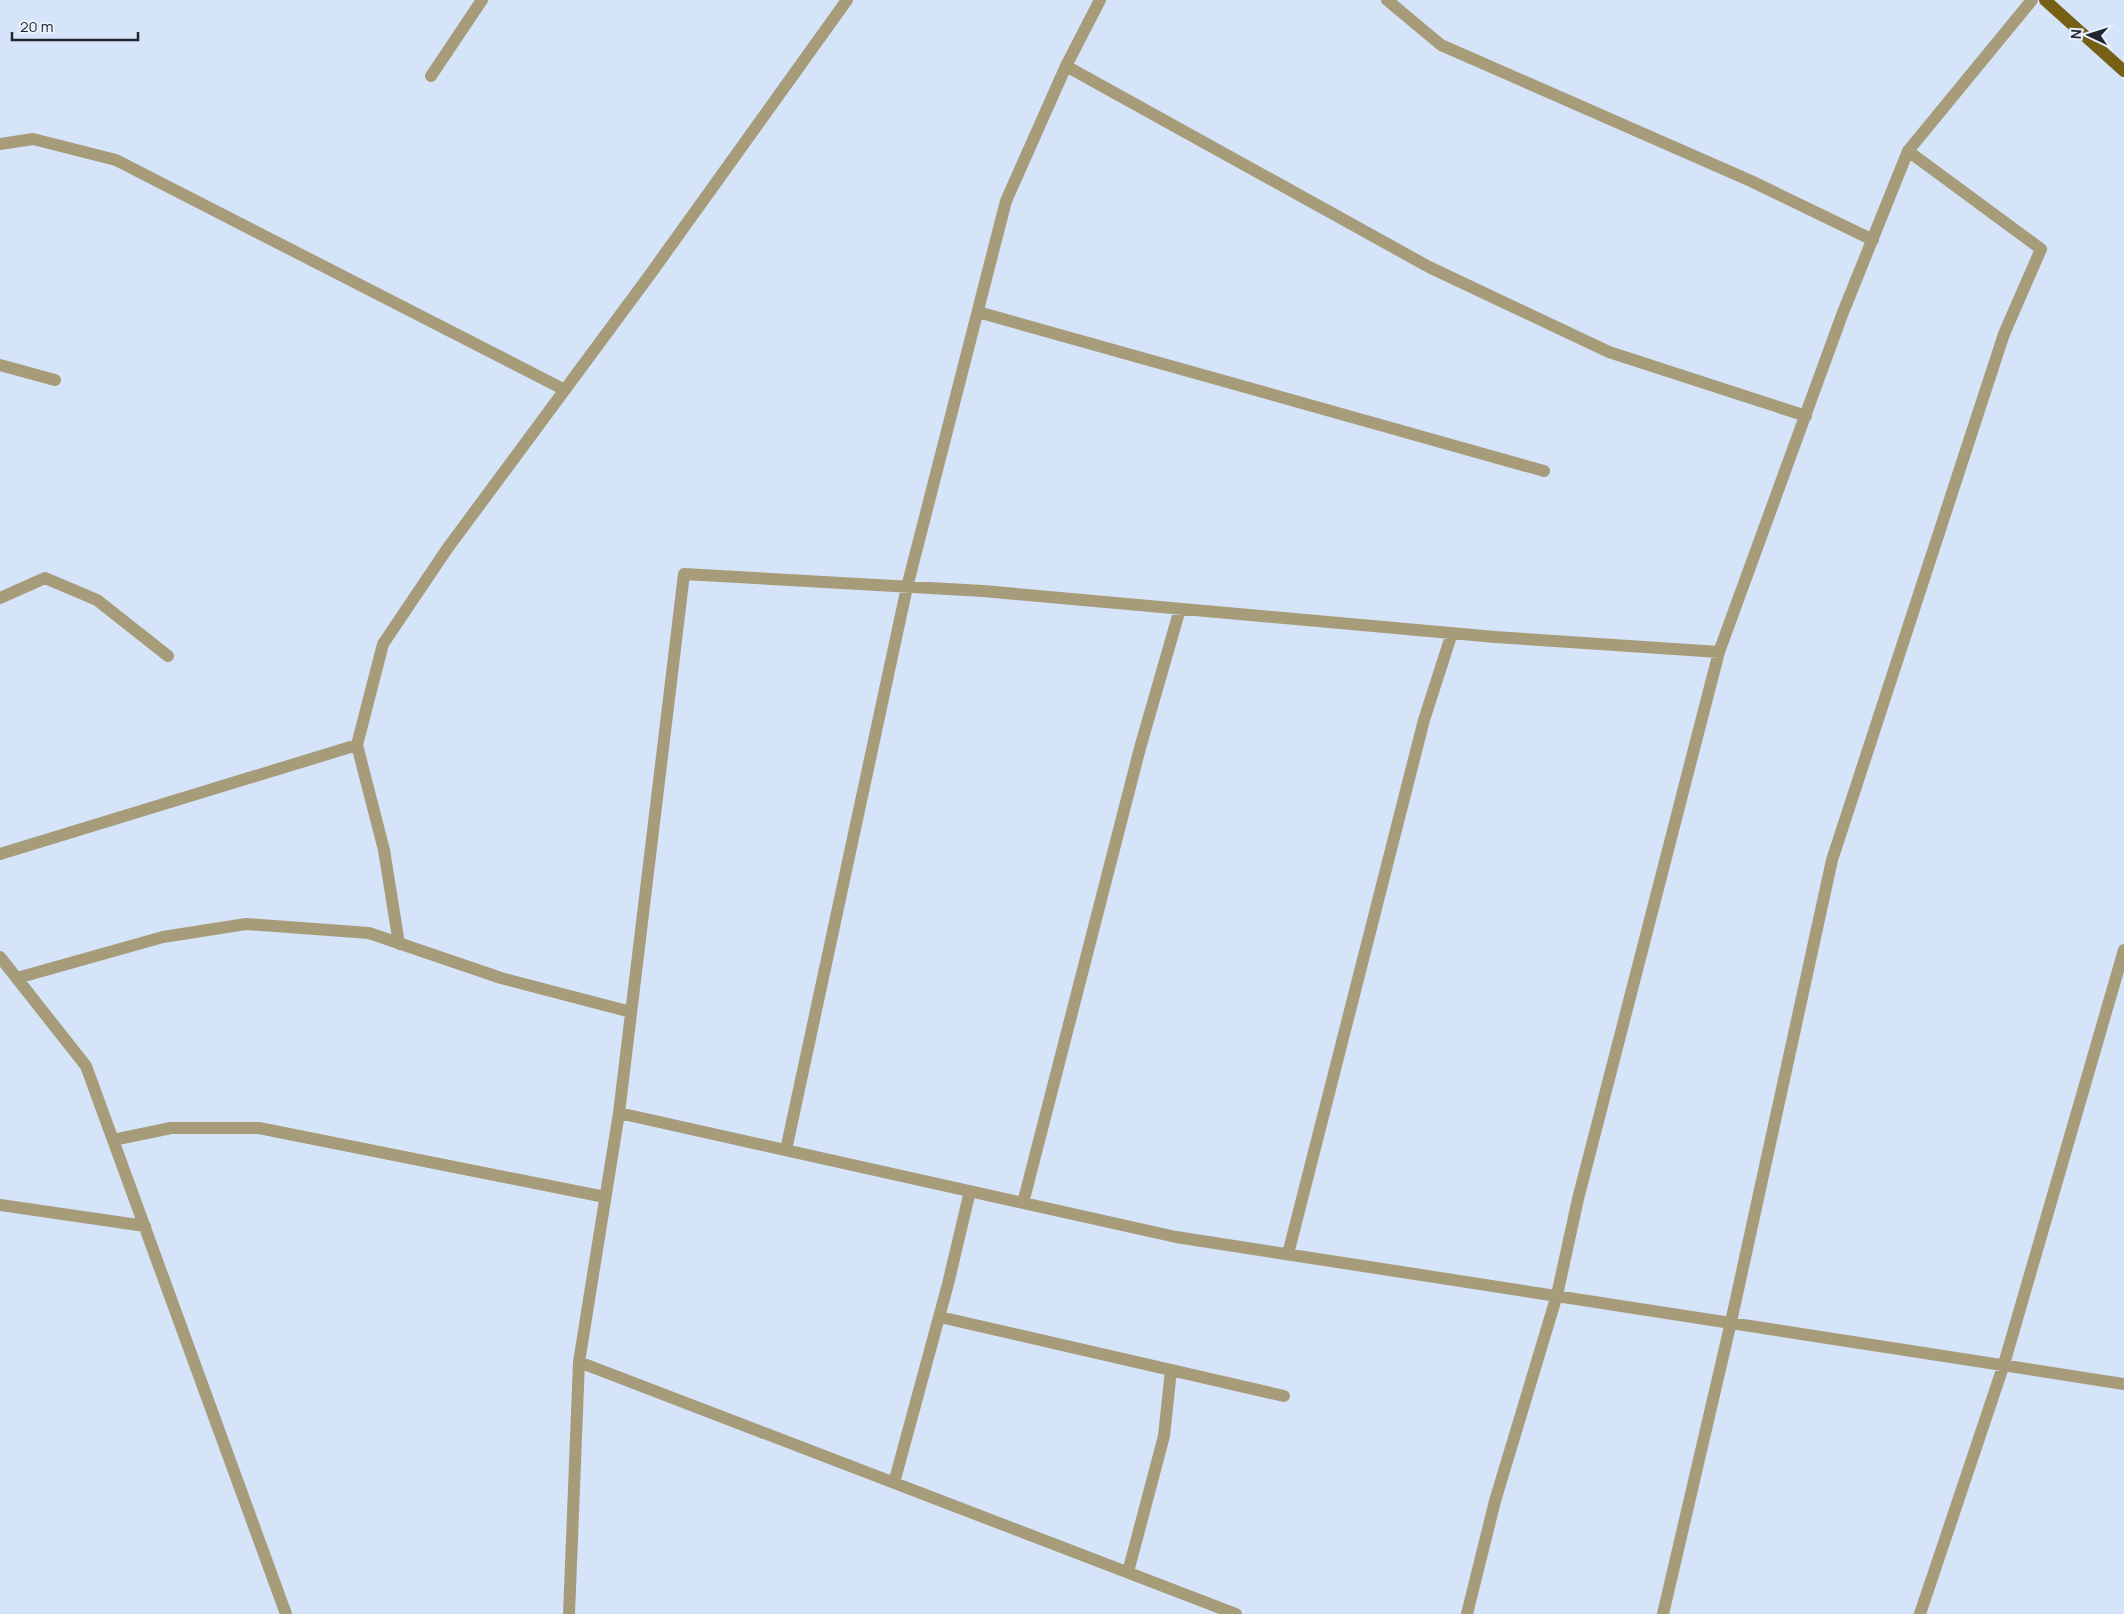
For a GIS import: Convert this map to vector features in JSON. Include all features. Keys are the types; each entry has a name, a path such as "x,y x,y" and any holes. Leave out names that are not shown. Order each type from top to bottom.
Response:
{"main road":[{"path":"2045,0 2124,71"}],"street":[{"path":"431,76 482,0"},
{"path":"400,944 384,850 357,745 382,644 447,549 847,0"},
{"path":"786,1150 907,587 1006,201 1066,66 1100,0"},
{"path":"1387,0 1442,44 1750,181 1873,240"},
{"path":"1467,1614 1495,1501 1557,1295 1578,1199 1719,652 1842,315 1908,152 2032,0"},
{"path":"1066,66 1429,267 1610,352 1806,416"},
{"path":"0,144 33,139 116,160 564,390"},
{"path":"1663,1614 1731,1322 1832,860 2004,334 2041,249 1908,152"},
{"path":"978,312 1544,471"},
{"path":"0,365 55,380"},
{"path":"569,1614 579,1362 618,1113 684,574 983,591 1452,633 1719,652"},
{"path":"0,598 45,578 97,600 168,656"},
{"path":"1023,1203 1140,748 1180,608"},
{"path":"1288,1254 1424,720 1452,633"},
{"path":"0,854 357,745"},
{"path":"17,978 163,937 246,924 369,933 501,978 630,1012"},
{"path":"1920,1614 2004,1364 2124,950"},
{"path":"0,957 86,1066 286,1614"},
{"path":"618,1113 1176,1237 2124,1384"},
{"path":"113,1140 171,1128 259,1128 605,1197"},
{"path":"894,1483 940,1317 970,1191"},
{"path":"0,1205 145,1226"},
{"path":"940,1317 1284,1396"},
{"path":"579,1362 1236,1614"},
{"path":"1128,1572 1164,1436 1171,1370"}]}
